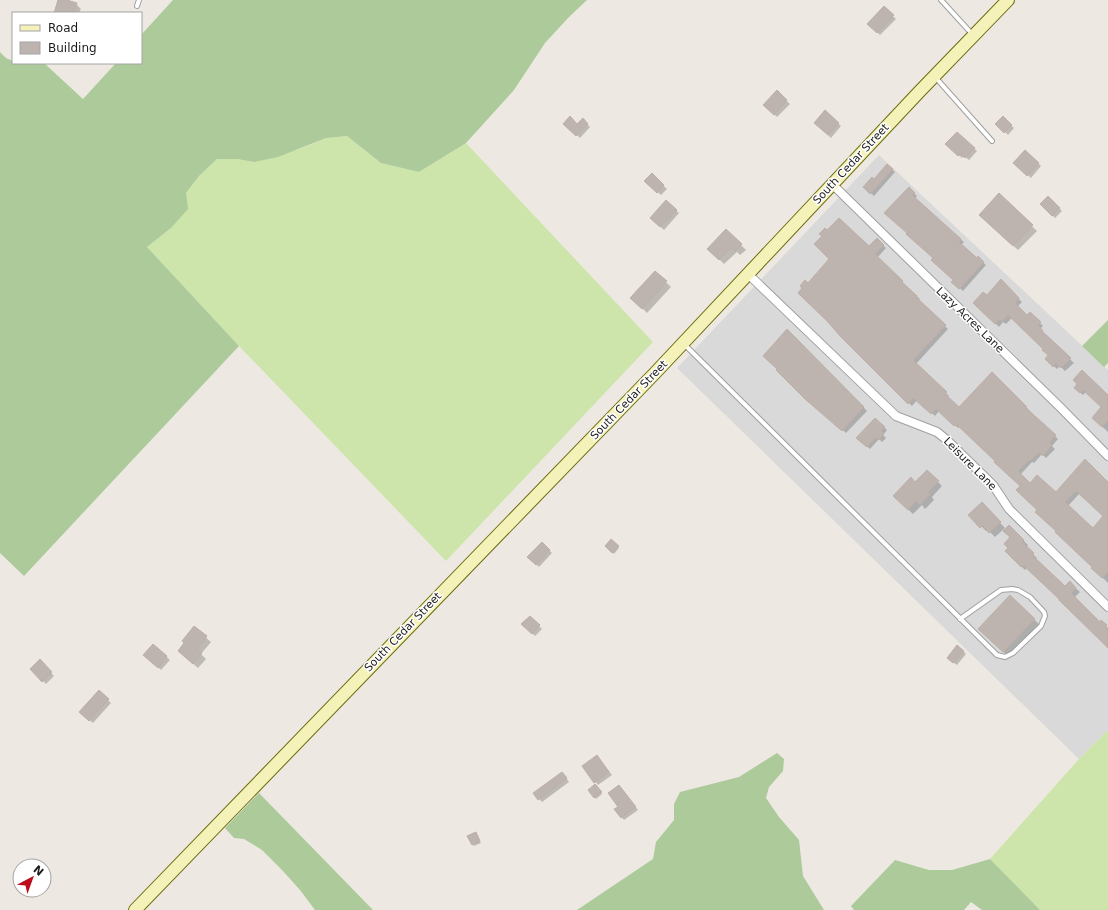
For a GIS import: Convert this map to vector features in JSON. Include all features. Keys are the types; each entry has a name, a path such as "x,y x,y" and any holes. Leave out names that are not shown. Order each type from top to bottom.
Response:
{"main road":[{"name":"South Cedar Street","path":"135,910 683,343 934,76 1008,0"}],"street":[{"name":"Lazy Acres Lane","path":"832,184 1108,456"},
{"name":"Leisure Lane","path":"748,274 896,416 937,432 947,440 993,485 1009,509 1108,607"}],"lane":[{"path":"137,6 139,0"},
{"path":"941,0 974,35"},
{"path":"934,76 992,141"},
{"path":"683,343 960,618 998,655 1005,657 1013,653 1041,626 1045,616 1044,612 1030,597 1024,592 1012,588 1001,590 960,618"}],"shaded area":[{"path":"879,155 1108,370 1108,730 1079,759 677,368"}],"green space":[{"path":"173,0 587,0 545,43 514,90 466,143 419,172 381,163 347,136 326,138 278,157 254,162 237,159 217,159 199,176 186,193 188,209 171,228 147,247 239,346 24,576 0,553 0,52 6,58 12,61 12,64 45,64 83,99 115,64 142,64 142,34"},
{"path":"347,136 381,163 419,172 466,143 653,342 446,561 239,346 147,247 171,228 186,193 199,176 217,159 237,159 254,162 302,148 326,138"},
{"path":"1108,320 1108,363 1104,367 1082,346"},
{"path":"1108,730 1108,910 1040,910 990,859 1079,759"},
{"path":"777,753 784,759 783,771 769,787 766,798 779,817 799,840 803,876 824,910 577,910 653,859 656,842 674,820 674,804 680,792 739,777"},
{"path":"259,793 373,910 315,910 300,890 262,850 244,839 234,838 225,828"},
{"path":"990,859 1040,910 982,910 971,902 964,910 854,910 851,906 895,860 929,870 952,870"}],"building":[{"path":"58,0 67,0 77,3 74,12 54,12"},
{"path":"884,6 894,15 877,33 867,24"},
{"path":"777,90 787,100 774,115 763,105"},
{"path":"825,110 839,123 828,135 814,123"},
{"path":"570,116 577,124 583,118 588,124 576,136 563,124"},
{"path":"1003,116 1012,125 1004,133 995,124"},
{"path":"957,132 975,148 965,158 961,154 958,156 945,144"},
{"path":"1025,150 1039,163 1027,176 1013,163"},
{"path":"887,164 893,169 870,194 863,187 872,177 874,179"},
{"path":"652,173 664,185 657,193 644,181"},
{"path":"909,187 915,193 912,195 961,239 959,242 977,258 978,256 984,262 959,289 951,282 953,280 931,260 933,258 884,213"},
{"path":"999,193 1033,225 1013,246 979,215"},
{"path":"1048,196 1060,208 1052,216 1040,204"},
{"path":"666,200 677,210 660,227 650,218"},
{"path":"839,218 869,246 877,238 884,245 875,254 903,281 902,282 917,296 916,297 946,325 913,360 947,392 945,394 959,407 992,372 1027,407 1026,408 1056,435 1049,442 1052,445 1043,456 1039,452 1018,471 1030,483 1037,475 1056,492 1085,459 1108,482 1108,571 1102,578 1055,532 1056,531 1035,512 1037,510 1016,490 1020,486 956,424 954,426 936,409 931,414 913,398 908,404 798,293 802,288 800,286 805,280 808,283 829,259 814,244 822,236 819,234 825,228 827,230","holes":["1076,491 1103,516 1093,528 1065,502"]},
{"path":"726,229 742,244 735,251 731,248 719,260 707,249"},
{"path":"655,271 667,281 642,309 630,298"},
{"path":"1001,279 1019,298 1015,303 1027,315 1030,312 1041,322 1038,325 1042,331 1071,358 1061,368 1056,363 1053,367 1045,359 1048,355 1042,350 1043,349 1008,315 1002,321 999,319 995,324 973,303 983,292 987,295"},
{"path":"787,329 864,407 842,431 805,399 763,356"},
{"path":"1082,370 1108,395 1108,421 1102,427 1092,418 1101,407 1083,390 1080,393 1074,388 1077,384 1073,380"},
{"path":"875,418 885,427 881,431 884,434 879,440 876,437 867,447 856,438"},
{"path":"927,470 939,481 928,492 930,494 920,505 916,501 908,510 893,496 911,477 915,482"},
{"path":"982,502 1001,522 989,533 983,525 980,528 968,515"},
{"path":"1009,525 1024,540 1022,542 1034,553 1032,555 1065,586 1070,581 1076,588 1071,593 1100,622 1101,620 1107,625 1105,627 1108,630 1108,648 1023,565 1021,567 1005,551 1008,548 1004,544 1010,537 1003,531"},
{"path":"611,539 619,546 612,553 605,546"},
{"path":"542,542 550,550 536,565 527,557"},
{"path":"1010,595 1035,619 1003,652 978,629"},
{"path":"530,616 540,625 532,634 521,624"},
{"path":"194,626 207,636 197,649 202,653 193,664 178,651 184,643 182,641"},
{"path":"153,644 167,656 158,668 143,655"},
{"path":"957,645 964,651 953,663 947,658"},
{"path":"40,659 52,672 42,682 30,669"},
{"path":"99,690 109,699 89,721 79,712"},
{"path":"597,755 609,772 594,783 582,766"},
{"path":"562,772 567,778 538,800 533,793"},
{"path":"595,784 602,792 594,798 588,790"},
{"path":"619,785 636,807 621,818 614,809 618,807 608,793"},
{"path":"476,832 480,841 472,845 467,836"}]}
